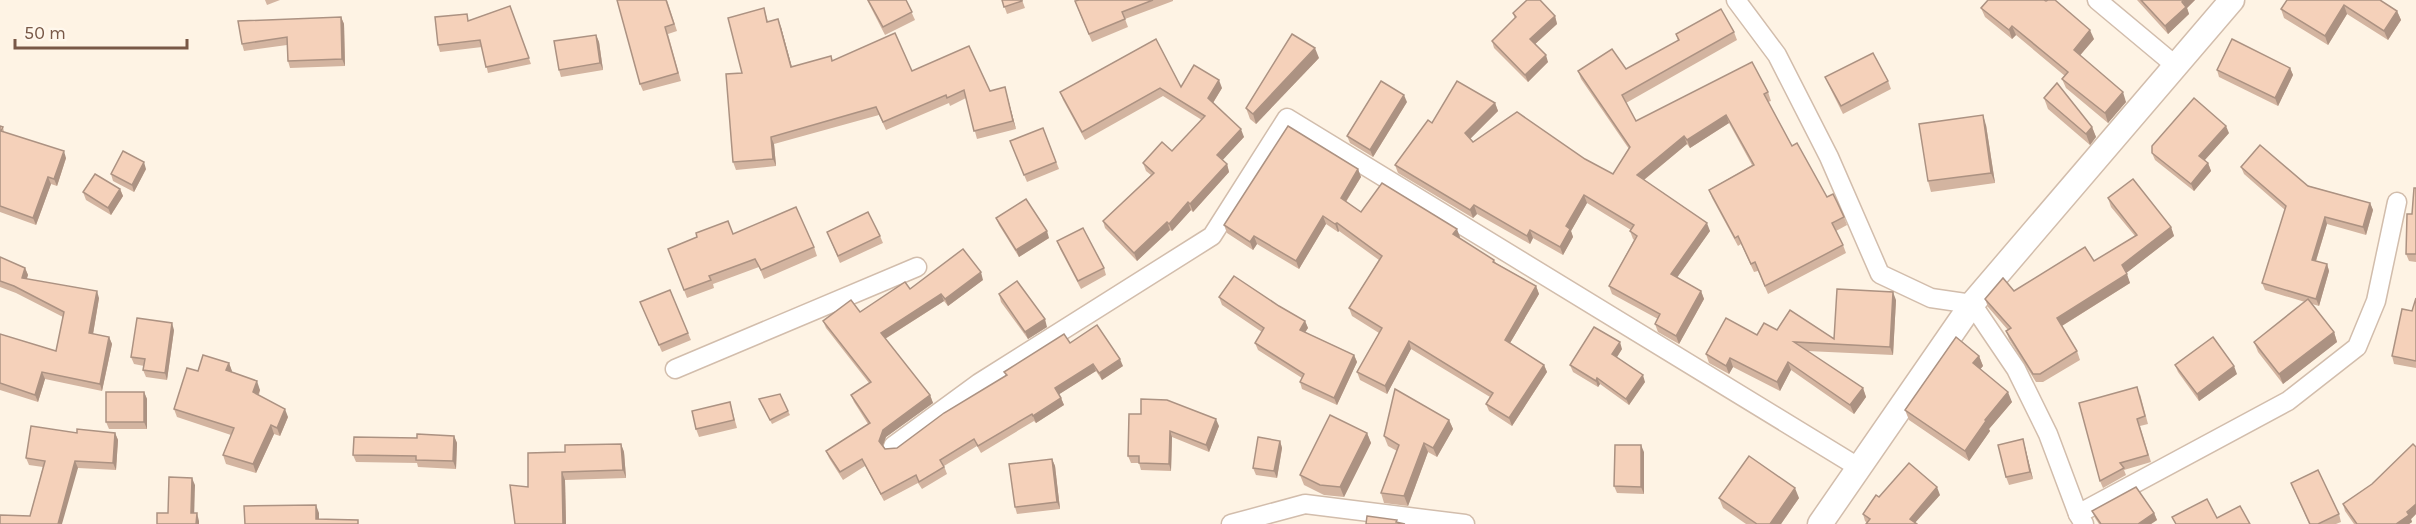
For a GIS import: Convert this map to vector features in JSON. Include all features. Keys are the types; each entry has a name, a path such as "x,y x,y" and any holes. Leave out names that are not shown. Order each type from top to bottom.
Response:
{"street":[{"path":"1736,0 1777,55 1829,157 1880,274 1931,298 1972,304 2016,369 2048,434 2081,519 2288,401 2357,347 2376,301 2397,202"},
{"path":"2097,0 2176,66"},
{"path":"1820,524 1972,304 2232,0"},
{"path":"892,446 980,383 1212,236 1287,118 1858,467"},
{"path":"675,369 917,267"},
{"path":"1231,524 1305,504 1465,524"}],"building":[{"path":"617,0 666,0 674,24 665,27 678,73 640,84"},
{"path":"868,0 906,0 912,12 883,27"},
{"path":"1002,0 1022,0 1022,1 1004,7"},
{"path":"1153,0 1122,12 1125,19 1089,34 1075,1"},
{"path":"1527,0 1540,0 1555,16 1530,39 1546,55 1525,75 1492,41 1516,17 1513,13"},
{"path":"1988,0 2055,0 2090,30 2074,50 2123,92 2105,113 2062,79 2068,72 2012,26 2009,30 1981,8"},
{"path":"2141,0 2185,0 2182,2 2186,7 2165,26"},
{"path":"2287,0 2380,0 2397,11 2384,31 2344,5 2325,36 2281,9"},
{"path":"510,6 529,58 486,67 480,40 438,45 435,17 467,14 468,21"},
{"path":"764,8 767,22 778,19 791,67 831,56 832,61 895,33 912,71 969,46 990,91 1005,87 1013,121 974,131 964,90 947,98 946,95 883,122 876,107 771,137 773,159 733,162 726,74 742,73 728,18"},
{"path":"1721,9 1734,32 1622,95 1636,121 1752,62 1768,92 1764,94 1792,146 1797,143 1827,197 1833,194 1837,202 1844,217 1832,223 1843,245 1765,286 1755,262 1751,264 1738,236 1735,238 1709,190 1754,165 1726,115 1687,140 1684,136 1637,175 1707,223 1671,274 1701,291 1676,336 1655,324 1660,314 1609,286 1637,236 1630,231 1634,225 1584,195 1566,226 1570,229 1560,247 1530,230 1527,236 1474,205 1470,210 1395,165 1428,120 1432,123 1457,81 1495,103 1465,133 1473,142 1517,112 1585,159 1613,174 1630,147 1578,71 1612,49 1626,69 1679,40 1676,34"},
{"path":"341,17 342,59 288,61 287,37 242,44 238,21"},
{"path":"1292,34 1315,48 1253,114 1246,108"},
{"path":"596,35 600,63 559,70 554,41"},
{"path":"1156,39 1181,87 1194,65 1219,80 1208,98 1241,129 1217,155 1227,164 1190,204 1188,202 1169,224 1167,222 1134,253 1103,221 1154,173 1143,163 1162,142 1172,151 1205,116 1160,88 1082,132 1060,92"},
{"path":"2232,39 2290,68 2275,98 2217,70"},
{"path":"1873,53 1888,81 1841,106 1825,77"},
{"path":"1381,81 1404,95 1370,150 1347,136"},
{"path":"2057,83 2092,127 2086,134 2044,98"},
{"path":"2194,98 2226,126 2199,156 2208,163 2191,184 2152,153 2152,146"},
{"path":"1983,115 1991,173 1928,181 1919,124"},
{"path":"0,126 3,127 1,131 64,151 54,179 48,177 33,218 0,206"},
{"path":"1288,126 1358,169 1341,198 1361,212 1382,183 1457,229 1453,234 1494,260 1493,262 1536,286 1505,340 1544,365 1509,418 1486,404 1493,393 1409,341 1385,386 1357,372 1382,328 1349,308 1382,256 1337,223 1323,216 1296,261 1254,236 1250,242 1224,225"},
{"path":"1043,128 1056,162 1024,175 1010,141"},
{"path":"2260,145 2308,186 2370,203 2363,227 2325,217 2312,260 2327,264 2316,299 2262,283 2286,206 2241,167"},
{"path":"123,151 144,162 132,185 111,174"},
{"path":"95,174 120,189 108,208 83,192"},
{"path":"2133,179 2171,227 2122,265 2127,274 2057,318 2077,351 2040,374 2033,374 2006,331 2011,328 1985,299 2003,278 2014,291 2085,247 2094,261 2137,235 2108,198"},
{"path":"2414,188 2416,188 2416,254 2406,254 2407,214 2412,214"},
{"path":"1026,199 1047,231 1016,250 996,218"},
{"path":"796,207 814,247 761,270 755,259 709,276 711,280 684,290 668,249 697,237 696,233 728,221 733,234"},
{"path":"868,212 880,236 838,256 827,232"},
{"path":"1083,228 1104,268 1078,281 1057,241"},
{"path":"963,249 981,272 945,299 941,294 881,333 930,395 883,430 879,441 885,449 897,448 944,413 1007,375 1004,372 1064,334 1070,343 1097,325 1120,359 1099,373 1093,364 1055,388 1061,398 1033,416 1032,414 978,446 974,439 940,460 944,467 919,482 916,475 881,494 862,459 840,472 826,451 870,423 851,395 871,382 823,321 851,300 860,312 905,282 910,289"},
{"path":"0,257 25,268 22,278 97,291 89,333 109,337 100,384 42,372 35,395 0,383 0,334 56,351 64,312 0,281"},
{"path":"1234,276 1305,321 1300,330 1354,355 1334,398 1300,382 1304,374 1255,343 1264,328 1219,297"},
{"path":"1017,281 1045,319 1025,332 999,294"},
{"path":"1837,289 1893,292 1890,347 1794,342 1863,388 1850,405 1788,362 1777,382 1730,358 1726,366 1706,354 1726,318 1757,335 1764,323 1777,330 1790,310 1834,339"},
{"path":"670,290 688,333 659,345 640,302"},
{"path":"2416,298 2416,361 2392,356 2402,309 2412,311"},
{"path":"2308,299 2334,332 2279,374 2254,342"},
{"path":"137,318 172,323 165,373 143,370 145,359 131,357"},
{"path":"1594,327 1620,342 1612,354 1643,375 1626,399 1597,378 1596,381 1570,365"},
{"path":"1956,337 1979,356 1973,363 2008,392 1985,420 1965,451 1905,410"},
{"path":"2213,337 2234,366 2197,394 2175,365"},
{"path":"203,355 229,363 226,370 257,381 253,392 285,409 277,428 271,425 253,464 223,455 234,428 174,409 187,368 198,371"},
{"path":"2137,387 2145,416 2137,419 2148,455 2120,463 2124,468 2100,481 2079,403"},
{"path":"1395,389 1449,420 1433,448 1424,443 1404,496 1381,493 1399,445 1384,436"},
{"path":"106,392 144,392 144,422 106,422"},
{"path":"780,394 788,411 770,420 759,399"},
{"path":"1141,399 1167,400 1216,419 1206,445 1170,431 1169,464 1139,463 1139,456 1128,456 1129,414 1141,414"},
{"path":"730,402 734,420 696,429 692,411"},
{"path":"1330,415 1367,433 1340,487 1320,485 1300,475"},
{"path":"31,426 77,433 77,429 115,433 113,463 75,461 58,524 0,524 0,515 30,516 45,461 26,458"},
{"path":"417,434 454,436 453,461 416,460 416,456 353,455 354,437 417,438"},
{"path":"1258,437 1280,441 1274,471 1253,468"},
{"path":"2023,439 2030,472 2006,477 1998,445"},
{"path":"621,444 623,470 562,472 563,524 515,524 510,485 528,487 528,453 565,452 565,445"},
{"path":"2413,444 2416,447 2416,504 2407,512 2409,515 2396,524 2357,524 2343,504 2372,484"},
{"path":"1615,445 1641,445 1641,487 1614,486"},
{"path":"1749,456 1795,488 1770,524 1757,524 1719,498"},
{"path":"1052,459 1057,502 1015,507 1009,464"},
{"path":"1909,463 1937,487 1910,519 1917,524 1866,524 1870,519 1863,514 1876,495 1879,497"},
{"path":"2318,470 2339,514 2318,524 2310,524 2291,483"},
{"path":"169,477 192,478 191,513 197,513 196,524 157,524 157,513 168,513"},
{"path":"2136,487 2154,513 2138,524 2101,524 2092,511"},
{"path":"2207,499 2217,518 2240,506 2250,524 2176,524 2172,517"},
{"path":"316,505 316,519 358,520 358,524 245,524 244,506"},
{"path":"1367,516 1397,520 1396,522 1405,524 1366,524"}]}
